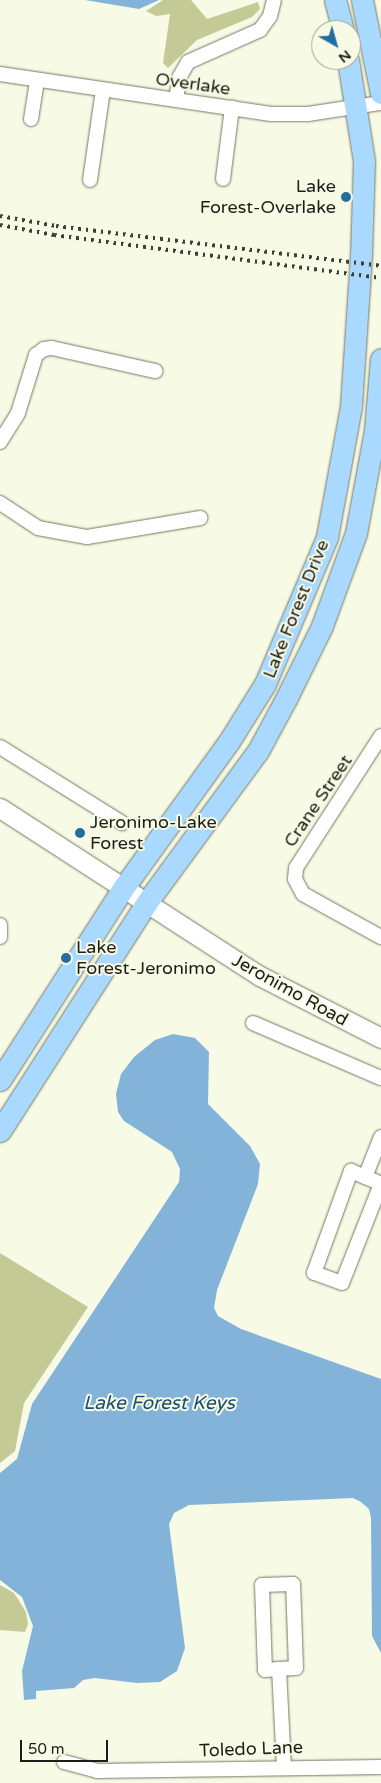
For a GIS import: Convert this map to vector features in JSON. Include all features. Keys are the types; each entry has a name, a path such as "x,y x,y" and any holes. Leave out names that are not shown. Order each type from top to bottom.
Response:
{"main road":[{"path":"335,0 340,20"},
{"path":"362,0 381,93"},
{"name":"Lake Forest Drive","path":"0,1080 124,887 228,743 265,684 327,537 351,406 364,161 350,70"},
{"name":"Lake Forest Drive","path":"0,1131 147,902 258,751 322,626 356,533 375,430 381,359"},
{"name":"Jeronimo Road","path":"0,808 260,976 381,1038"}],"street":[{"path":"176,100 180,76 188,62 260,30 270,16 274,0"},
{"name":"Overlake","path":"0,74 287,115 381,103"},
{"path":"31,119 37,80"},
{"path":"90,180 103,90"},
{"path":"223,178 232,108"},
{"path":"0,442 18,414 34,360 44,349 52,348 155,371"},
{"path":"0,503 38,528 87,537 200,518"},
{"name":"Crane Street","path":"381,736 296,868 298,888 316,903 381,937"},
{"path":"0,747 122,823"},
{"path":"253,1023 381,1078"},
{"path":"365,1177 381,1137"},
{"path":"351,1171 365,1177 381,1184 342,1283 314,1273 351,1171"},
{"path":"292,1584 296,1668 279,1669 265,1670 262,1585 292,1584"},
{"path":"279,1669 284,1767"},
{"name":"Toledo Lane","path":"64,1762 97,1771 381,1767"}],"green space":[{"path":"163,0 191,0 207,19 258,2 260,9 252,17 197,40 168,68 163,63 170,14 156,16 146,11"},
{"path":"0,1253 88,1307 24,1403 15,1451 0,1463"},
{"path":"0,1585 14,1593 26,1612 28,1624 25,1632 0,1630"}],"water":[{"path":"85,0 159,0 139,9"},
{"name":"Lake Forest Keys","path":"173,1034 195,1038 209,1052 208,1104 250,1146 260,1164 258,1184 217,1290 214,1308 218,1316 241,1329 381,1379 381,1653 372,1636 371,1518 369,1509 361,1502 353,1498 189,1505 174,1513 169,1524 185,1648 177,1671 160,1682 137,1683 95,1678 83,1680 74,1688 36,1691 36,1699 24,1700 22,1671 33,1626 22,1597 0,1580 0,1473 17,1459 32,1404 179,1182 180,1169 172,1152 124,1121 118,1112 116,1094 121,1074 134,1057 155,1040"}],"railway":[{"path":"0,216 56,226 381,266"},
{"path":"0,225 54,235 381,278"}],"place":[{"name":"Lake Forest-Overlake","path":"346,197"},
{"name":"Jeronimo-Lake Forest","path":"80,833"},
{"name":"Lake Forest-Jeronimo","path":"66,958"}]}
